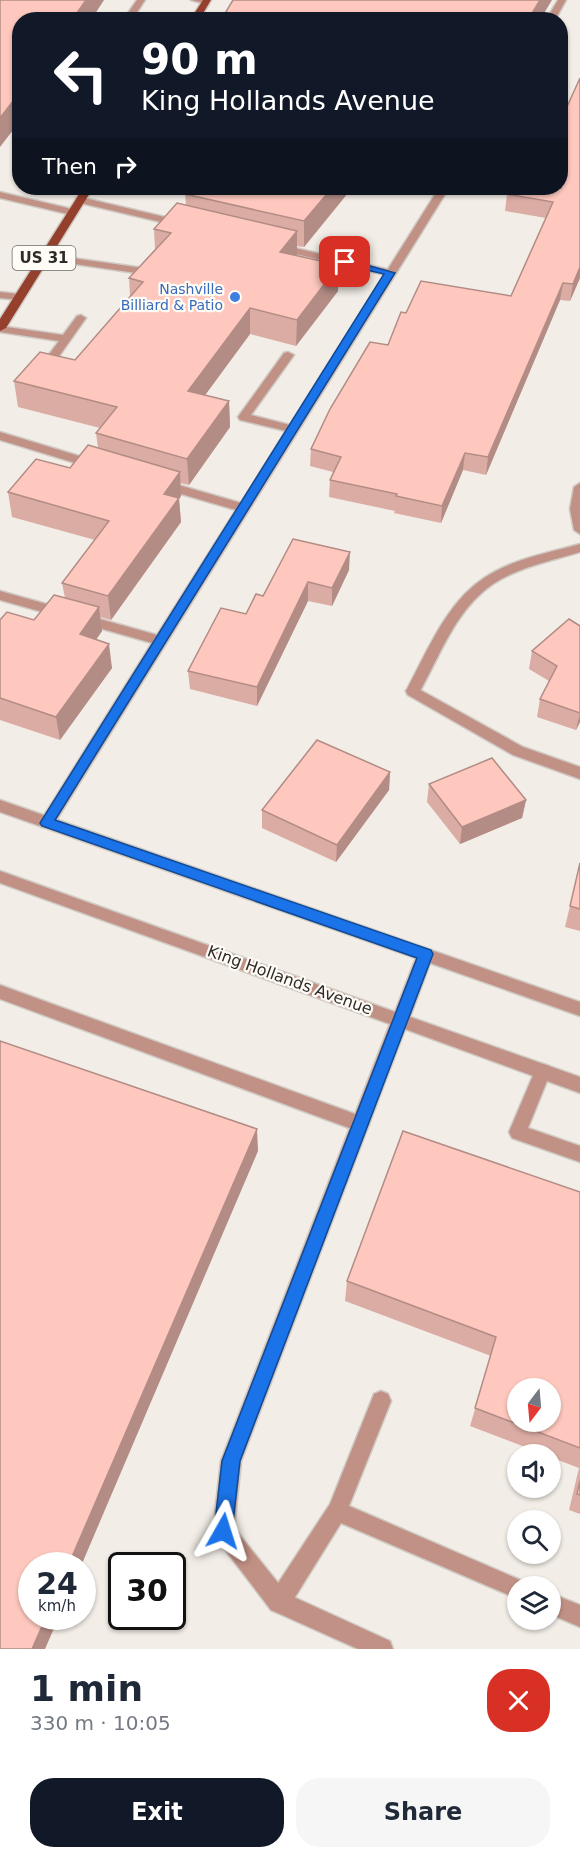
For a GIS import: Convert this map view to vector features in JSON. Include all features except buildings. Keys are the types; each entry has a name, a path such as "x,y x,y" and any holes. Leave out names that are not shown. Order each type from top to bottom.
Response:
{"main road":[{"name":"US 31","path":"0,328 83,195"}],"street":[{"path":"195,0 206,0"},
{"path":"0,195 72,212"},
{"path":"47,823 440,195"},
{"path":"80,200 198,228"},
{"path":"266,244 390,273"},
{"path":"44,257 143,271"},
{"path":"0,295 19,297"},
{"path":"51,360 81,318"},
{"path":"0,328 66,339"},
{"path":"288,356 244,417 292,429"},
{"path":"0,436 101,467"},
{"path":"152,482 243,508"},
{"path":"580,488 576,499 576,520 580,530"},
{"path":"580,548 524,564 488,582 460,608 412,691 518,751 580,773"},
{"path":"0,595 160,641"},
{"path":"0,806 580,1009"},
{"name":"King Hollands Avenue","path":"0,877 580,1084"},
{"path":"382,1649 279,1602 223,1531 231,1461 426,954"},
{"path":"0,992 360,1124"},
{"path":"543,1071 518,1132 580,1154"},
{"path":"279,1602 337,1510 381,1401"},
{"path":"337,1510 507,1584"},
{"path":"561,1608 580,1616"}],"place":[{"name":"Nashville Billiard & Patio","path":"235,297"}],"route":[{"path":"223,1531 231,1461 426,954 47,823 390,273 345,262"}]}
